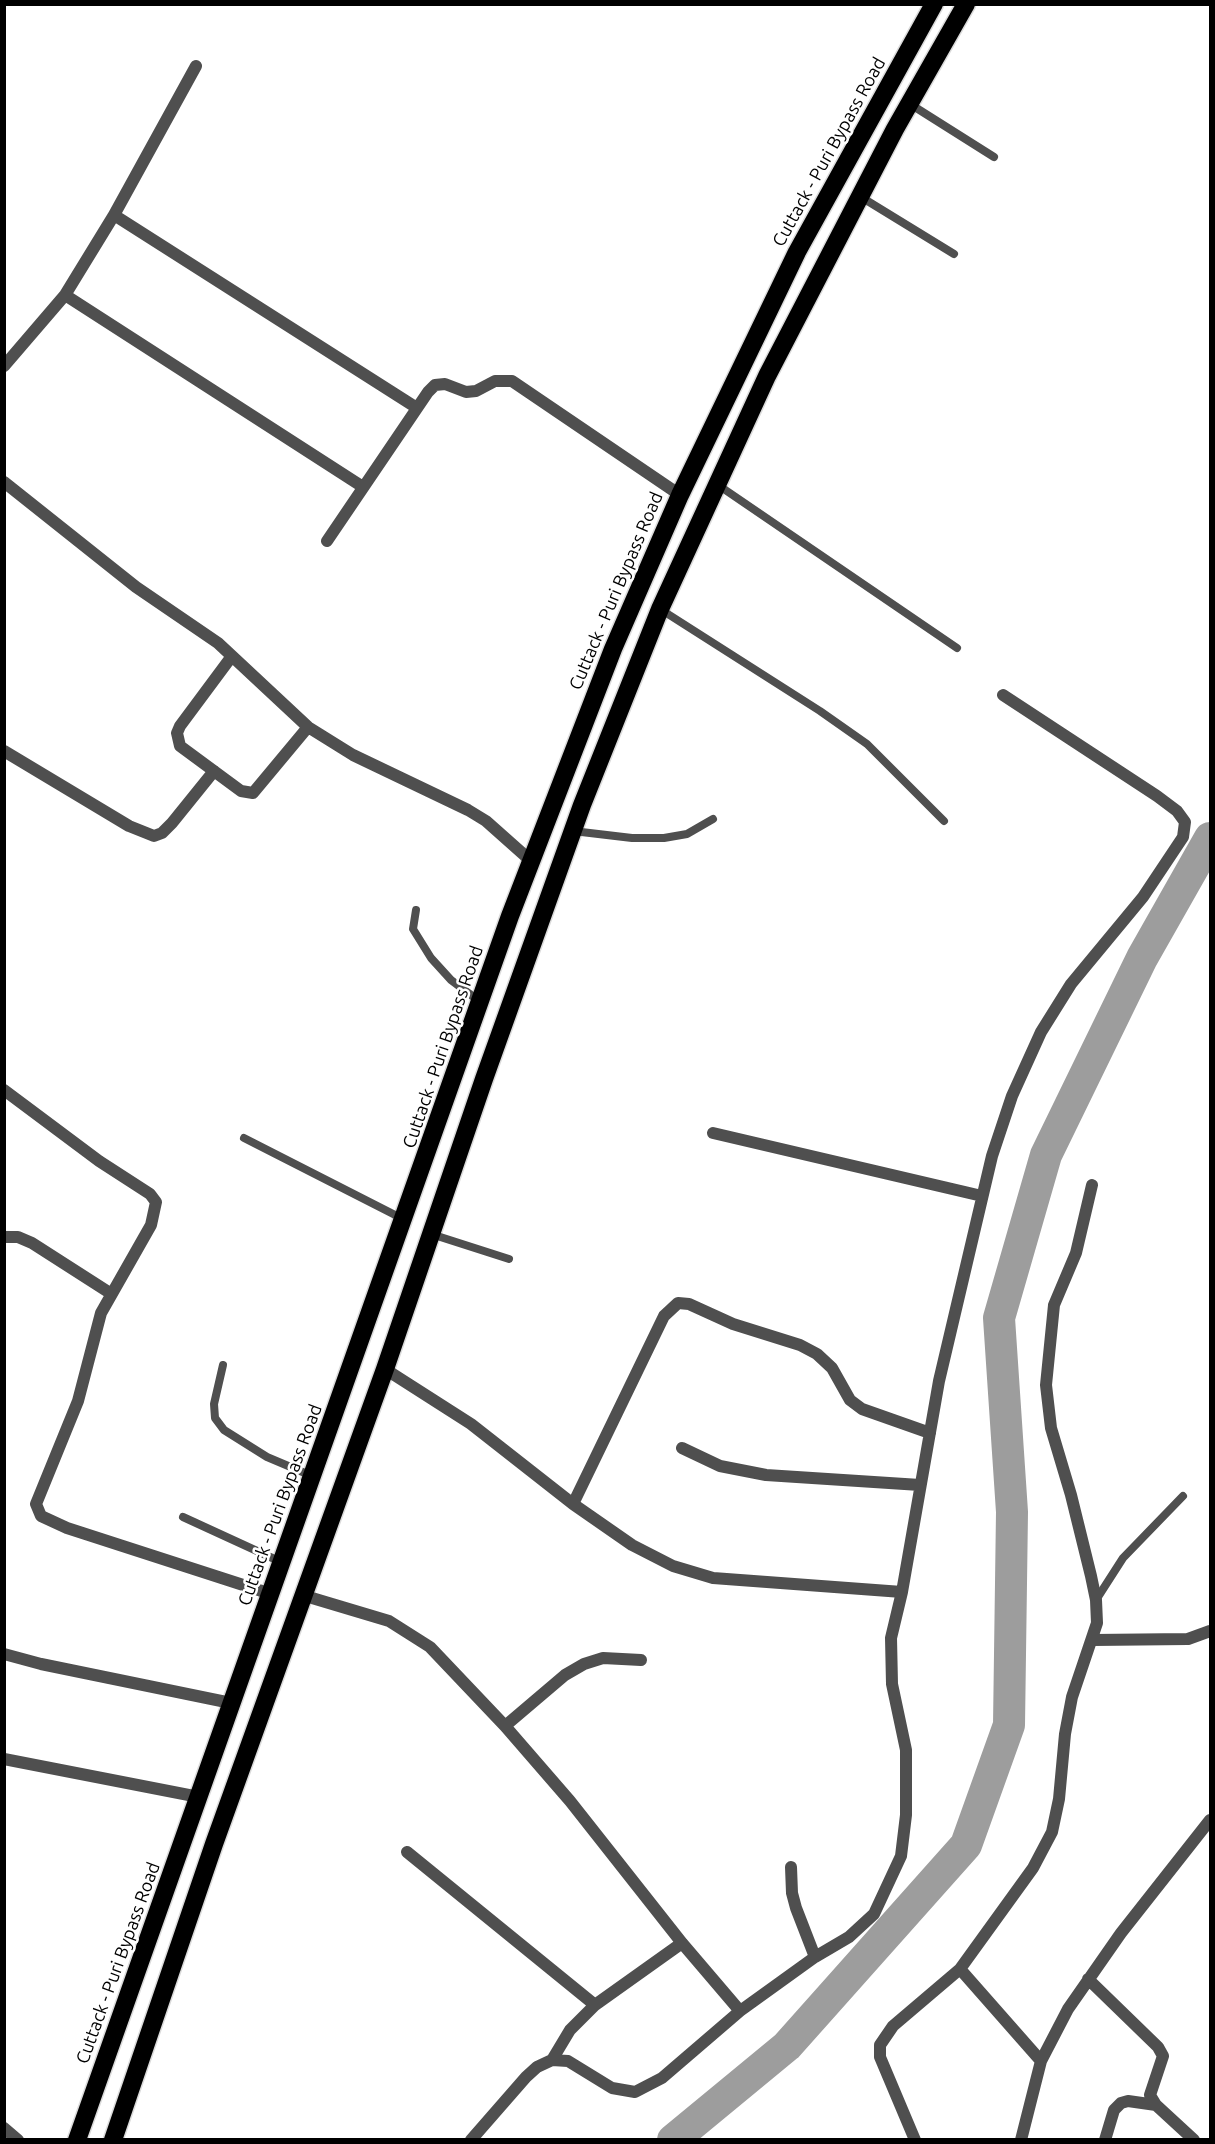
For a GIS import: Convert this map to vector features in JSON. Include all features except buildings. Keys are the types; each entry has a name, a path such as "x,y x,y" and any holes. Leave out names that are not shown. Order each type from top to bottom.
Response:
{"highway":[{"name":"Cuttack - Puri Bypass Road","path":"77,2139 480,1002 531,861 613,649 680,495 797,252 934,4"},
{"path":"113,2139 302,1595 385,1369 573,831 660,609 767,376 860,196 966,4"}],"street":[{"path":"4,366 65,295 114,214 196,66"},
{"path":"114,214 417,408"},
{"path":"65,295 363,487"},
{"path":"327,541 417,408 435,386 452,386 466,392 476,392 495,381 512,381 680,495"},
{"path":"4,482 119,574 218,643 308,727 353,755 468,810 486,821 531,861"},
{"path":"232,656 177,733 180,746 241,791 253,793 308,727"},
{"path":"471,2139 526,2077 537,2067 552,2060 568,2061 612,2088 635,2092 662,2078 740,2011 849,1937 874,1914 901,1856 906,1815 906,1750 892,1684 891,1638 902,1592 939,1381 992,1156 1012,1096 1041,1032 1071,984 1143,897 1183,837 1185,822 1177,811 1157,796 1003,695"},
{"path":"4,751 129,826 154,836 162,833 172,823 214,771"},
{"path":"4,1090 99,1161 150,1194 156,1202 151,1224 110,1293 99,1322 78,1401 36,1504 41,1515 67,1528 271,1594"},
{"path":"713,1133 982,1196"},
{"path":"915,2139 880,2056 880,2045 893,2026 960,1969 1033,1868 1052,1832 1059,1799 1065,1734 1072,1697 1097,1623 1096,1600 1071,1495 1051,1428 1047,1385 1054,1305 1076,1253 1092,1185"},
{"path":"4,1237 18,1237 32,1243 110,1293"},
{"path":"573,1504 664,1316 678,1303 689,1304 733,1324 800,1345 817,1354 832,1368 850,1400 862,1409 930,1433"},
{"path":"385,1369 471,1424 573,1504 632,1545 673,1566 713,1578 902,1592"},
{"path":"682,1448 720,1466 744,1472 920,1485"},
{"path":"302,1595 389,1621 410,1632 430,1647 505,1726 613,1854 740,2011"},
{"path":"1093,1640 1188,1639 1210,1631"},
{"path":"4,1654 40,1664 231,1703"},
{"path":"505,1726 564,1675 584,1664 603,1658 640,1660"},
{"path":"4,1759 199,1797"},
{"path":"1021,2139 1041,2061 1068,2009 1088,1979 1210,1820"},
{"path":"407,1852 595,2005"},
{"path":"791,1867 796,1908 815,1958"},
{"path":"552,2060 570,2030 595,2005 682,1942"},
{"path":"960,1969 1041,2061"},
{"path":"1088,1979 1158,2047 1162,2056 1150,2095 1156,2105 1194,2139"},
{"path":"1105,2139 1114,2110 1120,2103 1128,2101 1156,2105"},
{"path":"4,2128 18,2139"}],"lane":[{"path":"910,104 994,157"},
{"path":"860,196 954,254"},
{"path":"718,485 957,648"},
{"path":"660,609 820,711 867,744 944,821"},
{"path":"573,831 632,838 664,837 687,834 713,819"},
{"path":"416,910 412,929 431,958 451,980 480,1002"},
{"path":"244,1138 404,1220"},
{"path":"431,1234 509,1259"},
{"path":"223,1365 214,1404 215,1418 224,1430 267,1457 313,1476"},
{"path":"1096,1600 1123,1558 1183,1496"},
{"path":"183,1517 282,1563"}],"waterway":[{"path":"673,2140 787,2046 966,1845 1009,1725 1012,1512 999,1318 1046,1155 1142,958 1210,838"}]}
